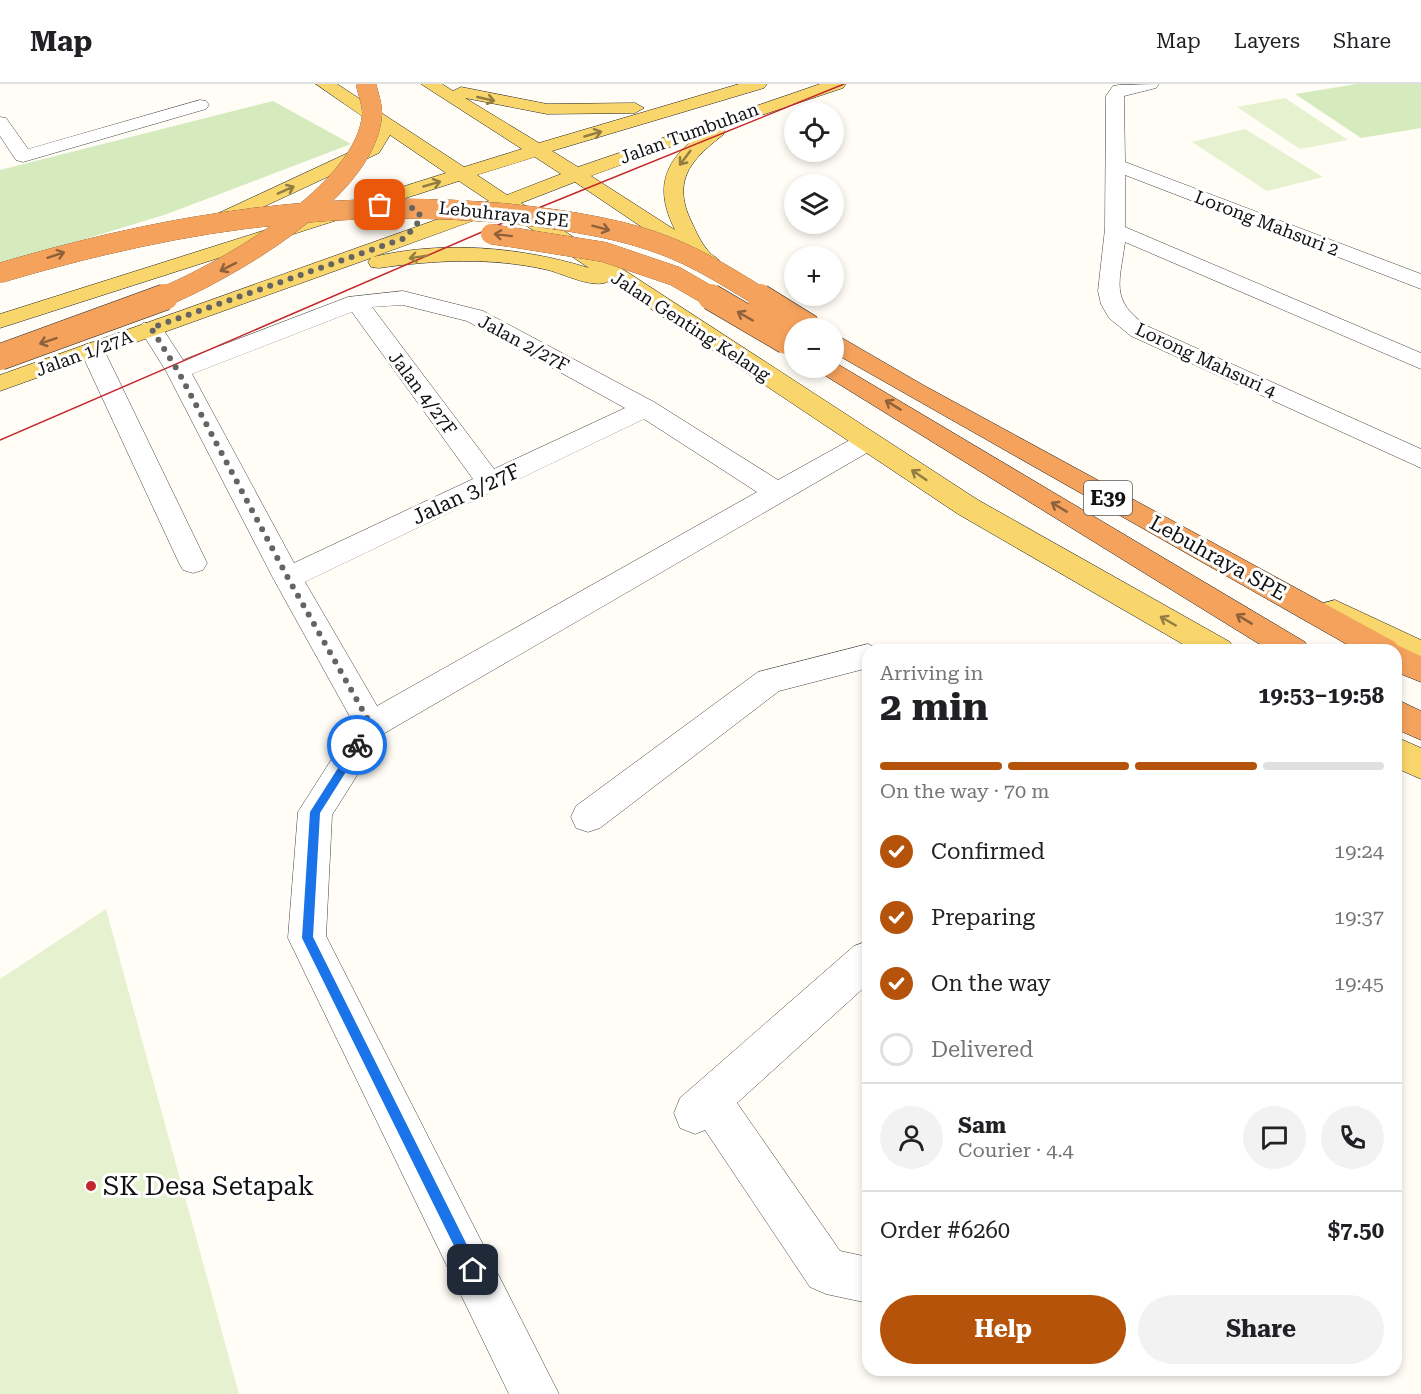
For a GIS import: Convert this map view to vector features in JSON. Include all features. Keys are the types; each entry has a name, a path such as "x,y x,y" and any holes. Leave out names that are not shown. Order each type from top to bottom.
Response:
{"highway":[{"path":"0,357 132,311 180,291 235,264 303,217 353,165 372,118 366,84"},
{"name":"Lebuhraya SPE","path":"0,273 69,250 198,223 302,210 380,206 465,208 573,220 668,247 792,318"},
{"name":"Lebuhraya SPE","path":"0,292 112,262 221,240 315,230 382,226 446,228 529,238 604,252 675,276 784,340"},
{"name":"Lebuhraya SPE","path":"844,349 914,390 1373,644"},
{"name":"Lebuhraya SPE","path":"844,377 1284,644"},
{"path":"1402,660 1421,670"},
{"path":"1402,716 1421,727"}],"main road":[{"name":"Jalan Genting Kelang","path":"325,84 639,293 968,507 1208,644"},
{"path":"430,84 512,104 561,110 625,109 706,100"},
{"path":"430,84 577,175 703,258 806,318"},
{"name":"Jalan Tumbuhan","path":"537,150 758,84"},
{"name":"Jalan Tumbuhan","path":"577,175 748,112 837,84"},
{"path":"703,258 676,213 671,194 673,181 681,162 691,150 748,112"},
{"path":"85,292 131,264 228,215 322,174 372,149 387,125"},
{"path":"0,321 85,292 537,150"},
{"name":"Jalan 1/27A","path":"0,383 577,175"},
{"path":"361,206 400,204 418,210 421,219 405,238"},
{"path":"247,294 382,262 443,253 512,258 565,268 639,293"},
{"path":"844,341 1240,563 1401,644"},
{"path":"1402,644 1421,654"},
{"path":"1402,754 1421,765"}],"street":[{"name":"Lorong Mahsuri 4","path":"1143,85 1119,90 1115,96 1113,164 1115,230 1109,296 1123,320 1139,331 1421,459"},
{"path":"0,122 23,156 200,105"},
{"name":"Lorong Mahsuri 2","path":"1113,164 1421,282"},
{"path":"1115,230 1421,362"},
{"name":"Jalan 2/27F","path":"178,371 356,302 403,298 475,316 645,408 778,493"},
{"name":"Jalan 4/27F","path":"356,302 490,483"},
{"path":"151,328 178,371 288,578 371,725"},
{"path":"92,350 193,563"},
{"name":"Jalan 3/27F","path":"288,578 645,408"},
{"path":"535,1394 307,938 315,812 371,725 868,441"},
{"path":"588,817 769,681 862,658"},
{"path":"862,964 702,1106 826,1271 862,1279"}],"green space":[{"path":"1357,84 1421,84 1421,128 1361,138 1295,94"},
{"path":"1285,98 1348,140 1300,149 1237,107"},
{"path":"273,101 351,144 167,214 0,265 0,170"},
{"path":"1245,129 1323,177 1267,191 1192,142"},
{"name":"SK Desa Setapak","path":"106,909 239,1394 0,1394 0,979"}],"tram line":[{"path":"0,440 526,213 844,84"}],"way so far":[{"path":"357,745 371,725 288,578 178,371 151,328 405,238 421,219 418,210 400,204 380,205"}],"place":[{"name":"SK Desa Setapak","path":"91,1186"}],"route":[{"path":"357,745 315,812 307,938 473,1270"}]}
